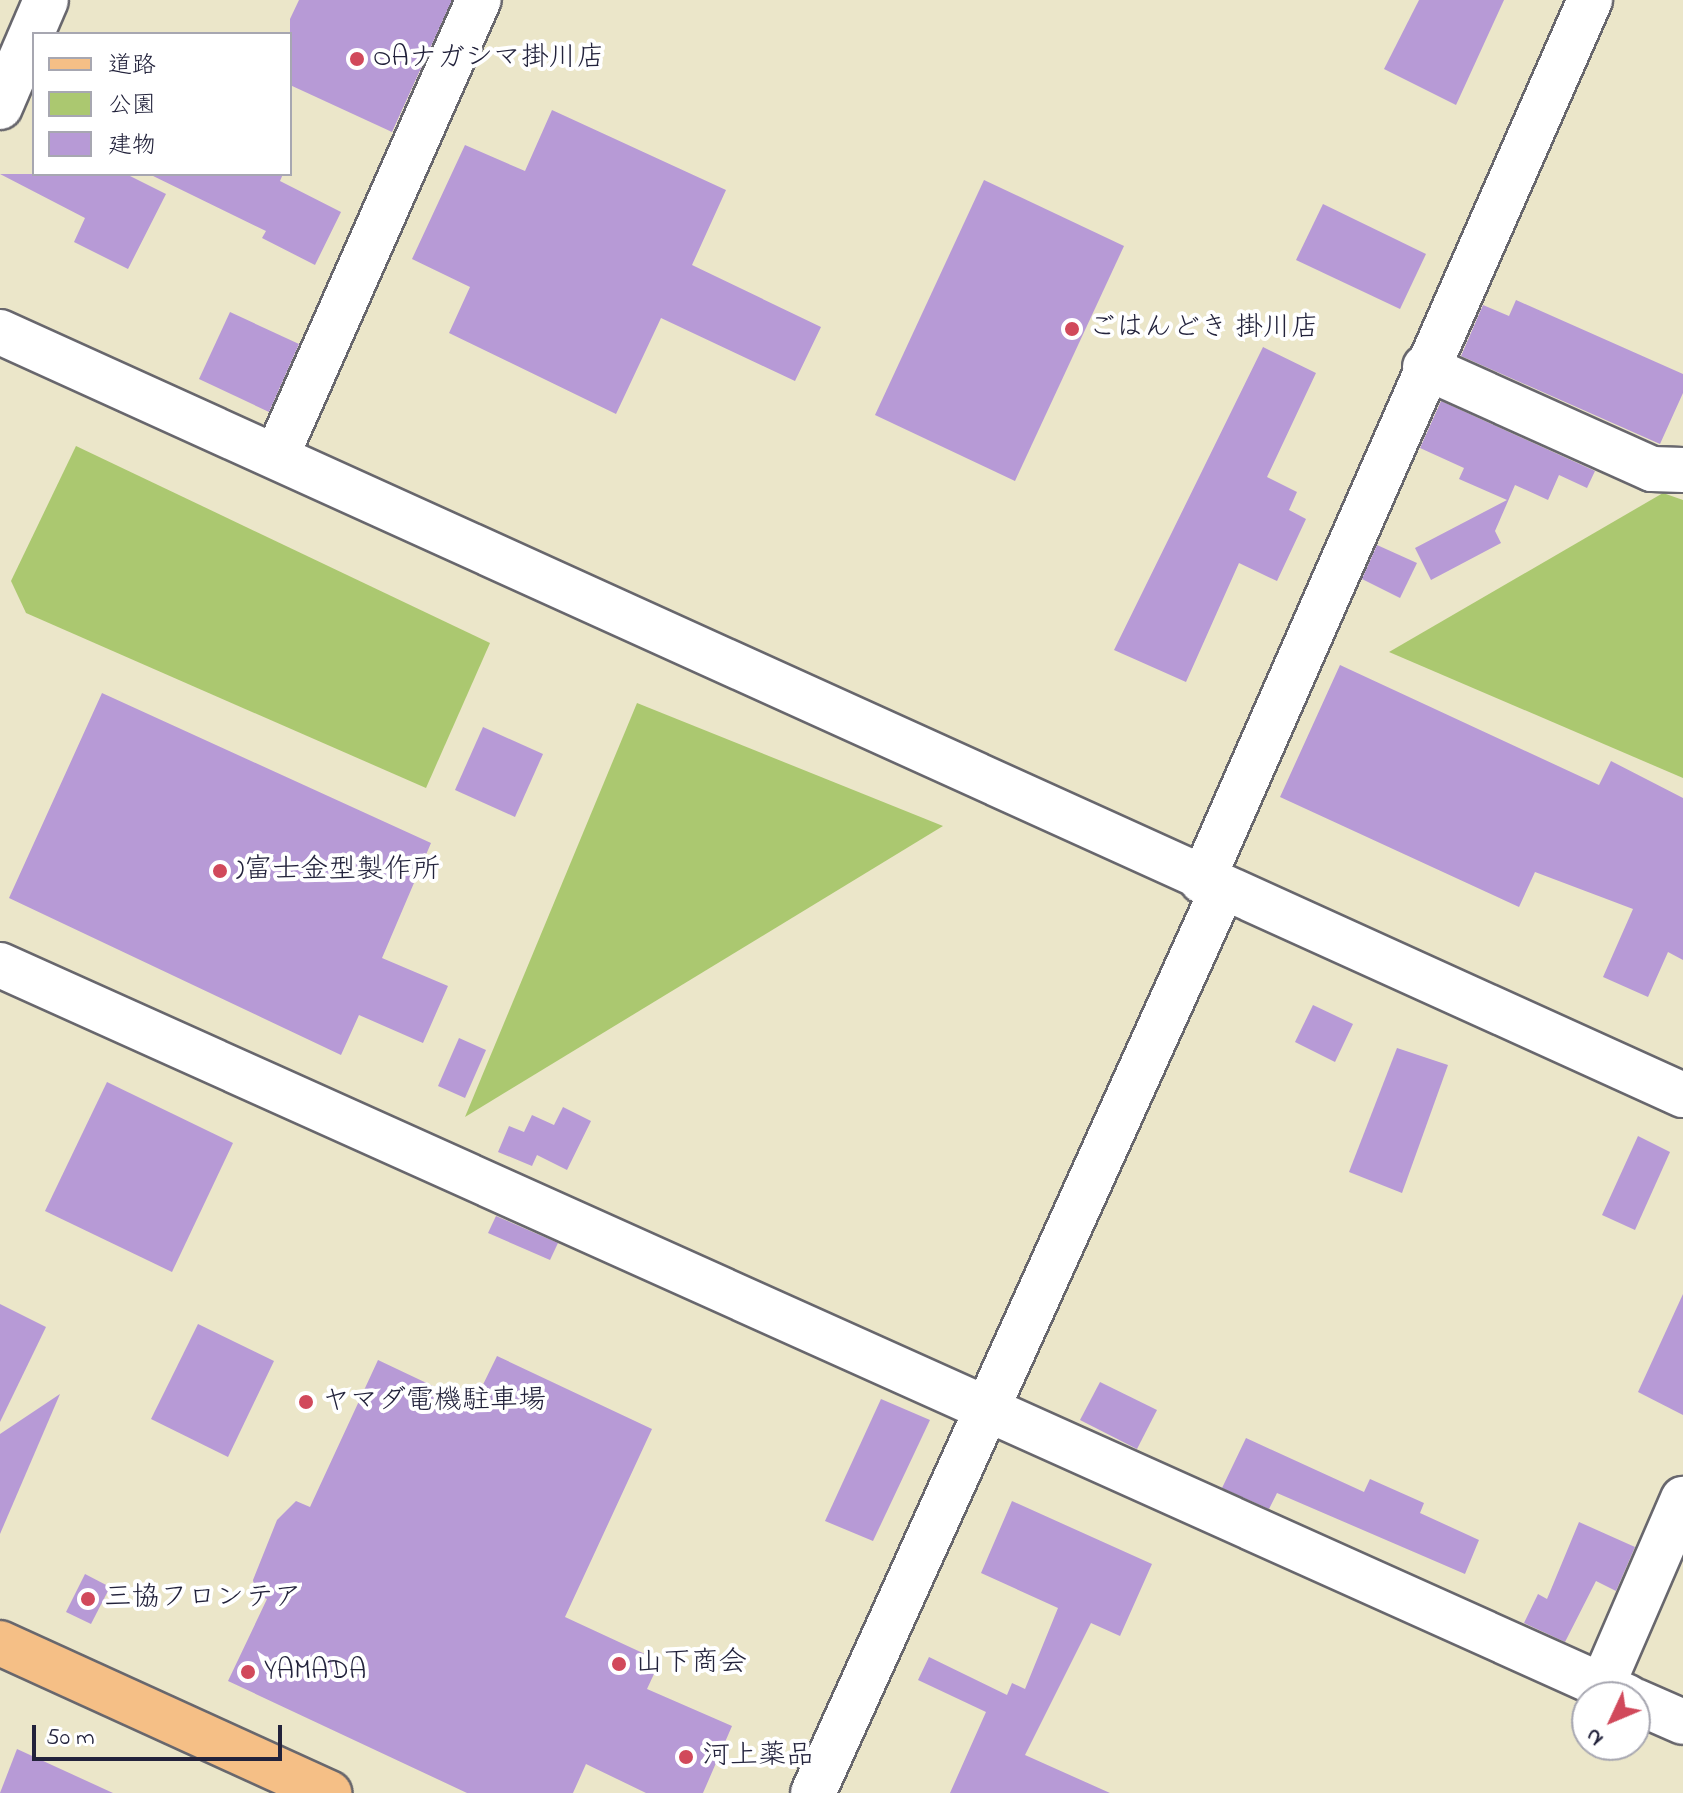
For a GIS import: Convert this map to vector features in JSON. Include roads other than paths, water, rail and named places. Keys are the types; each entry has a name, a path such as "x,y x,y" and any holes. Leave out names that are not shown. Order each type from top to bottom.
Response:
{"main road":[{"path":"0,1643 329,1793"}],"street":[{"path":"32,32 46,0"},
{"path":"277,455 479,0"},
{"path":"813,1793 988,1407 1212,886 1425,367 1590,0"},
{"path":"0,107 32,33"},
{"path":"0,332 277,455 1212,886 1683,1095"},
{"path":"1425,367 1652,469 1683,470"},
{"path":"0,965 1592,1681"},
{"path":"1625,1681 1683,1499"},
{"path":"1651,1708 1683,1722"}],"place":[{"name":"OAナガシマ掛川店","path":"357,59"},
{"name":"ごはんどき 掛川店","path":"1072,329"},
{"name":")富士金型製作所","path":"220,871"},
{"name":"ヤマダ電機駐車場","path":"306,1402"},
{"name":"三協フロンテア","path":"88,1599"},
{"name":"山下商会","path":"619,1664"},
{"name":"YAMADA","path":"248,1672"},
{"name":"河上薬品","path":"686,1757"}]}
